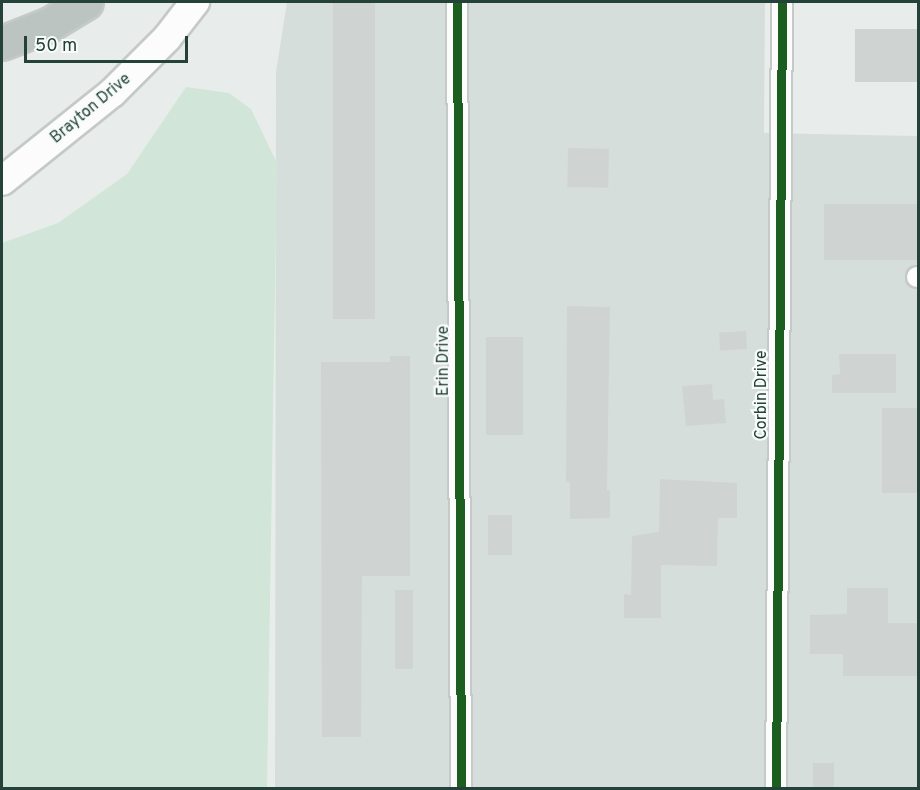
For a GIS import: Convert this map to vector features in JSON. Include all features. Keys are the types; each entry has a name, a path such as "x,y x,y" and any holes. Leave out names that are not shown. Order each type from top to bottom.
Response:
{"highway":[{"path":"2,43 50,24 86,2"}],"main road":[{"name":"Brayton Drive","path":"2,181 112,93 167,38 195,2"}],"street":[{"name":"Erin Drive","path":"457,2 461,789"},
{"name":"Corbin Drive","path":"776,789 782,2"}],"shaded area":[{"path":"287,2 765,2 764,133 918,136 918,788 275,788 276,72"}],"green space":[{"path":"186,87 229,93 251,109 277,163 267,788 2,788 2,243 58,223 127,174"}],"building":[{"path":"333,2 375,2 375,319 333,319"},
{"path":"855,29 918,29 918,82 855,82"},
{"path":"568,148 609,149 608,188 567,187"},
{"path":"824,204 918,204 918,260 824,260"},
{"path":"567,306 610,307 607,490 610,490 610,518 570,519 570,482 566,482"},
{"path":"746,331 747,349 720,350 719,332"},
{"path":"486,337 523,337 523,435 486,435"},
{"path":"839,354 896,354 896,393 832,393 832,375 840,374"},
{"path":"390,356 410,356 410,576 362,576 361,737 322,737 321,362 390,362"},
{"path":"712,384 713,400 724,399 726,423 686,426 682,386"},
{"path":"882,408 918,408 918,493 882,493"},
{"path":"660,479 737,483 737,518 718,518 717,566 661,565 661,618 624,618 624,594 631,595 632,536 659,532"},
{"path":"488,515 512,515 512,555 488,555"},
{"path":"847,588 888,588 888,623 918,623 918,676 843,676 843,654 810,654 810,615 847,614"},
{"path":"395,590 413,590 413,669 395,669"},
{"path":"813,763 834,763 834,788 813,788"}],"cycle path":[{"path":"457,2 461,788"},
{"path":"776,788 782,2"}]}
